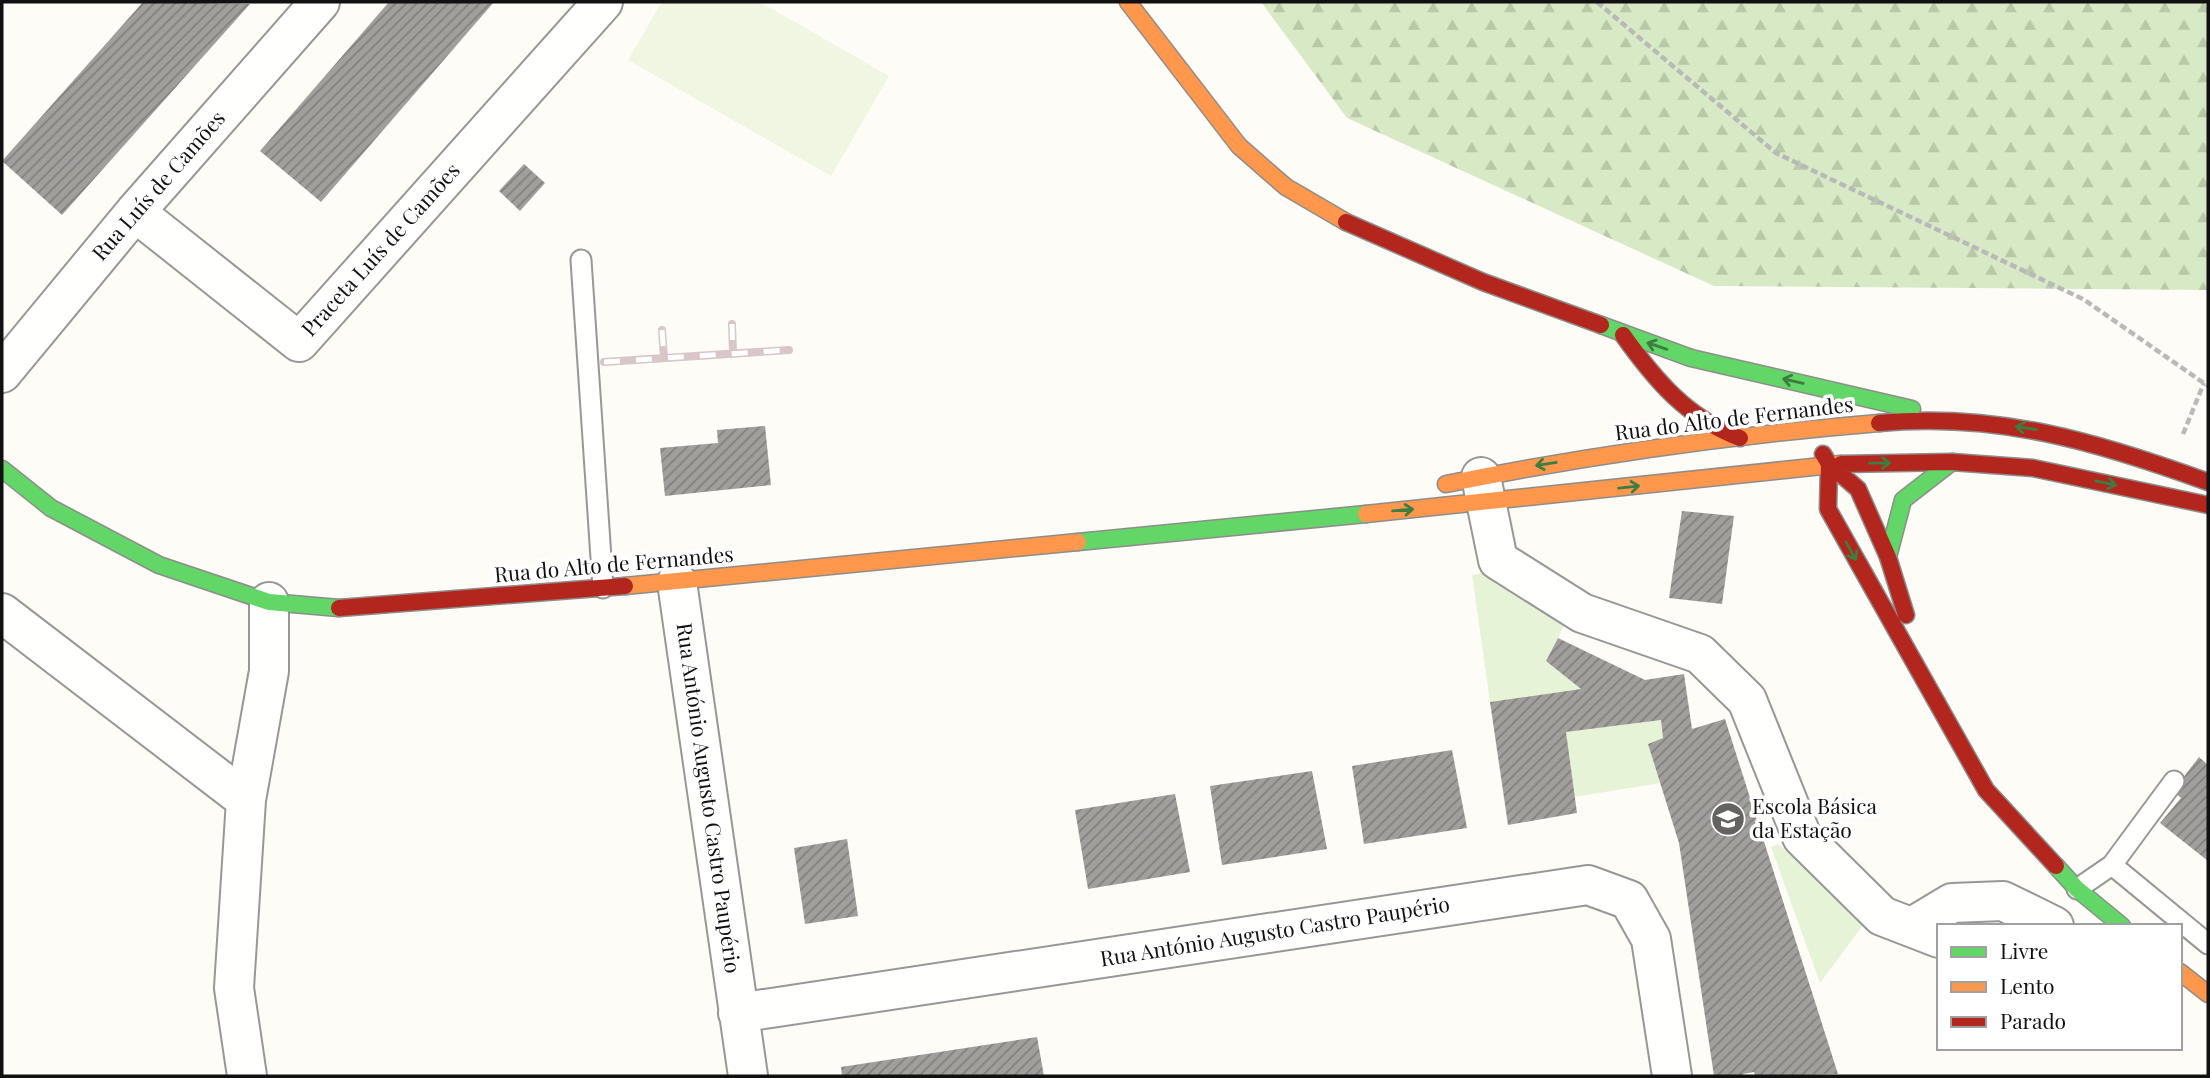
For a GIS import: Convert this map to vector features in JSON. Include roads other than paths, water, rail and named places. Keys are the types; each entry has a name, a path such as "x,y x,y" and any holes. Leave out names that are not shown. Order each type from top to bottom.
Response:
{"main road":[{"path":"1128,2 1239,146 1286,187 1346,222 1403,248 1623,335 1691,358 1955,419"},
{"path":"1623,335 1656,381 1693,416 1735,436 1829,464"},
{"path":"1691,358 1748,388"},
{"path":"1652,402 1656,381"},
{"name":"Rua do Alto de Fernandes","path":"1426,489 1484,490 1542,464 1735,436 1799,423 1955,419 2032,428 2135,455 2208,482"},
{"path":"1799,423 1829,464 1858,489 1888,557 1928,688"},
{"path":"1615,454 1640,431"},
{"path":"1888,557 1903,500 1952,462"},
{"name":"Rua do Alto de Fernandes","path":"2,469 51,508 159,565 269,602 351,609 677,582 1262,523 1484,490 1829,464 1952,462 2033,468 2208,505"},
{"path":"1829,464 1828,509 1986,790 2097,913"},
{"name":"Rua do Alto de Fernandes","path":"1262,523 1399,494"},
{"path":"2182,974 2208,994"}],"street":[{"name":"Rua Luís de Camões","path":"2,373 135,212 320,2"},
{"name":"Praceta Luís de Camões","path":"135,212 299,342 603,2"},
{"path":"1484,490 1499,560 1582,613 1700,654 1747,700 1802,837 1882,916 1925,932 1952,903 2003,901 2050,924"},
{"name":"Rua António Augusto Castro Paupério","path":"677,582 748,1076"},
{"path":"247,1076 234,988 246,800 269,671 269,602"},
{"path":"2,613 246,800"},
{"name":"Rua António Augusto Castro Paupério","path":"738,1013 1588,886 1629,900 1651,939 1672,1076"}],"lane":[{"path":"582,260 603,588"},
{"path":"2097,913 2112,865 2174,781"},
{"path":"2112,865 2208,944"}],"railway":[{"path":"732,324 733,354"},
{"path":"662,330 664,358"},
{"path":"604,362 789,350"}],"place":[{"name":"Escola Básica da Estação","path":"1728,819"}]}
